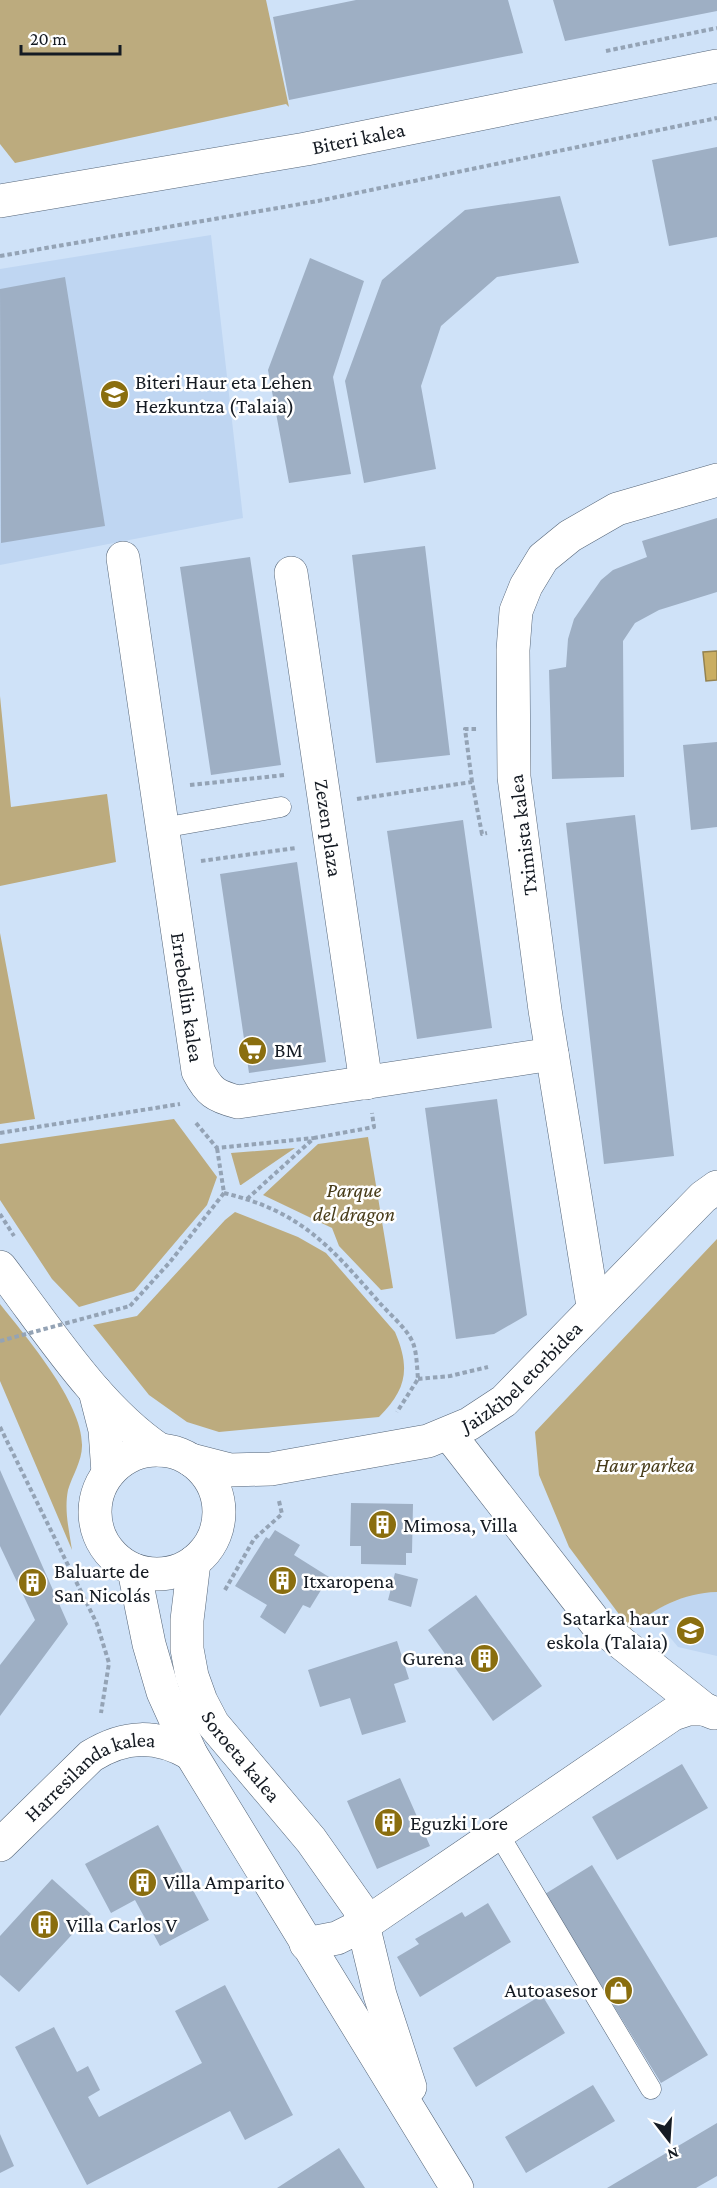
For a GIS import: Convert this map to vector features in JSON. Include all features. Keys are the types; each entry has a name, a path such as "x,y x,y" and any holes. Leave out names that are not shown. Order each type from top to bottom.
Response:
{"street":[{"name":"Biteri kalea","path":"0,201 306,149 717,66"},
{"name":"Tximista kalea","path":"593,1306 552,1054 514,777 513,650 516,611 526,585 543,558 570,536 617,509 717,480"},
{"name":"Errebellin kalea","path":"123,558 198,1071 216,1096 238,1102 552,1054"},
{"name":"Zezen plaza","path":"291,573 366,1083"},
{"name":"Jaizkibel etorbidea","path":"191,1460 230,1470 271,1469 407,1445 449,1434 504,1401 593,1306 703,1197 717,1187"},
{"path":"10,1256 93,1387 124,1422 160,1450"},
{"path":"93,1387 105,1430 108,1473"},
{"path":"449,1434 595,1622 710,1712"},
{"path":"160,1450 177,1453 191,1460 213,1484 219,1508 219,1520 210,1543 194,1562 165,1574 150,1574 124,1565 107,1549 97,1528 94,1505 108,1473 131,1455 160,1450"},
{"name":"Jaizkibel etorbidea","path":"219,1520 243,1492 271,1469"},
{"name":"Soroeta kalea","path":"194,1562 187,1620 187,1649 192,1676 201,1701 213,1724 311,1840 346,1886 365,1924 380,1995 402,2064 440,2158"},
{"name":"Soroeta kalea","path":"134,1570 149,1644 163,1692 191,1754 457,2188"},
{"path":"306,1944 337,1938 365,1924 673,1714 688,1709 710,1712"},
{"name":"Harresilanda kalea","path":"0,1845 91,1756 106,1746 140,1738 175,1745 191,1754"}],"lane":[{"path":"162,828 281,807"},
{"path":"498,1833 651,2089"}],"path":[{"path":"0,256 318,201 717,118"},
{"path":"465,729 482,834"},
{"path":"156,790 267,776"},
{"path":"347,801 472,782"},
{"path":"167,865 296,849 295,840"},
{"path":"217,1148 314,1138 374,1127 366,1083"},
{"path":"0,1133 180,1104 188,1112"},
{"path":"0,1341 130,1306 170,1262 224,1193 217,1148 195,1121"},
{"path":"247,1199 314,1138"},
{"path":"224,1193 247,1199 296,1221 329,1245 413,1343 418,1379 402,1406 390,1419"},
{"path":"0,1214 10,1256"},
{"path":"77,1319 85,1328"},
{"path":"418,1379 450,1376 491,1366"},
{"path":"0,1427 97,1624 109,1663 104,1709 99,1717"},
{"path":"220,1599 254,1539 282,1514 271,1469"}],"shaded area":[{"name":"Biteri Haur eta Lehen Hezkuntza (Talaia)","path":"211,235 243,518 0,565 0,269"},
{"path":"717,651 717,680 706,681 703,652"},
{"name":"Satarka haur eskola (Talaia)","path":"717,1592 717,1656 678,1647 649,1612 694,1593"}],"green space":[{"path":"0,0 266,0 289,107 286,104 15,163 0,144"},
{"path":"0,696 11,807 107,794 116,862 0,886"},
{"path":"0,933 35,1119 0,1124"},
{"path":"174,1119 217,1177 207,1205 134,1291 79,1307 52,1279 0,1200 0,1144"},
{"name":"Parque del dragon","path":"368,1137 393,1288 381,1290 339,1246 332,1228 263,1195 318,1144"},
{"path":"295,1148 241,1185 240,1185 231,1153"},
{"path":"235,1212 298,1237 326,1253 395,1332 403,1357 403,1378 395,1398 379,1417 219,1432 187,1422 149,1395 93,1325 137,1316"},
{"name":"Haur parkea","path":"717,1239 717,1592 693,1595 670,1603 630,1629 569,1547 539,1475 535,1432"},
{"path":"0,1304 52,1372 64,1391 80,1429 82,1452 67,1498 67,1520 72,1550 0,1381"}],"building":[{"path":"356,0 508,0 523,53 289,100 273,17"},
{"path":"553,0 717,0 717,11 565,41"},
{"path":"717,147 717,237 669,246 652,160"},
{"path":"560,196 579,263 497,277 441,326 421,386 436,469 364,483 345,381 382,280 465,210"},
{"path":"310,258 364,281 333,377 351,474 289,483 268,370"},
{"path":"65,277 105,526 1,543 0,289"},
{"path":"717,518 717,592 659,610 635,623 623,641 624,777 552,779 549,670 566,667 568,639 574,619 601,580 613,570 647,557 642,541"},
{"path":"425,546 450,755 376,763 352,555"},
{"path":"250,557 281,765 211,775 180,567"},
{"path":"717,742 717,827 691,830 683,745"},
{"path":"635,815 674,1156 604,1164 566,823"},
{"path":"463,820 492,1028 417,1039 387,831"},
{"path":"297,862 326,1062 249,1073 220,874"},
{"path":"497,1099 527,1315 494,1334 456,1339 425,1108"},
{"name":"Baluarte de San Nicolás","path":"0,1470 68,1624 0,1716 0,1665 35,1620 0,1546"},
{"name":"Mimosa, Villa","path":"351,1503 413,1504 412,1553 406,1553 406,1565 361,1564 361,1546 350,1546"},
{"name":"Itxaropena","path":"275,1530 300,1545 294,1555 329,1577 310,1608 303,1605 285,1634 260,1617 267,1605 235,1586 266,1537 269,1539"},
{"path":"395,1573 418,1579 411,1607 388,1600"},
{"name":"Gurena","path":"476,1595 542,1686 493,1721 428,1630"},
{"path":"397,1641 409,1679 394,1684 406,1722 362,1735 350,1698 320,1707 308,1670"},
{"path":"682,1764 708,1808 617,1860 592,1817"},
{"name":"Eguzki Lore","path":"400,1778 430,1846 377,1869 347,1801"},
{"name":"Villa Amparito","path":"158,1825 209,1920 160,1946 135,1900 111,1913 85,1864"},
{"path":"592,1865 708,2055 661,2083 545,1894"},
{"name":"Villa Carlos V","path":"52,1879 91,1914 19,1992 0,1975 0,1936"},
{"path":"488,1903 511,1942 420,1997 397,1957 419,1944 415,1939 462,1912 465,1917"},
{"path":"225,1985 293,2115 245,2140 230,2111 87,2185 15,2047 54,2027 77,2072 88,2066 100,2090 88,2097 99,2117 202,2063 175,2011"},
{"path":"542,1995 565,2033 476,2087 453,2048"},
{"path":"593,2085 615,2121 526,2173 505,2137"},
{"path":"717,2123 717,2176 696,2188 607,2188"},
{"path":"0,2134 14,2166 0,2173"},
{"path":"339,2148 365,2188 277,2188"}],"place":[{"name":"Biteri Haur eta Lehen Hezkuntza (Talaia)","path":"114,394"},
{"name":"BM","path":"253,1050"},
{"name":"Mimosa, Villa","path":"382,1525"},
{"name":"Itxaropena","path":"282,1581"},
{"name":"Baluarte de San Nicolás","path":"33,1583"},
{"name":"Satarka haur eskola (Talaia)","path":"690,1630"},
{"name":"Gurena","path":"485,1658"},
{"name":"Eguzki Lore","path":"389,1823"},
{"name":"Villa Amparito","path":"142,1882"},
{"name":"Villa Carlos V","path":"45,1925"},
{"name":"Autoasesor","path":"619,1990"}]}
